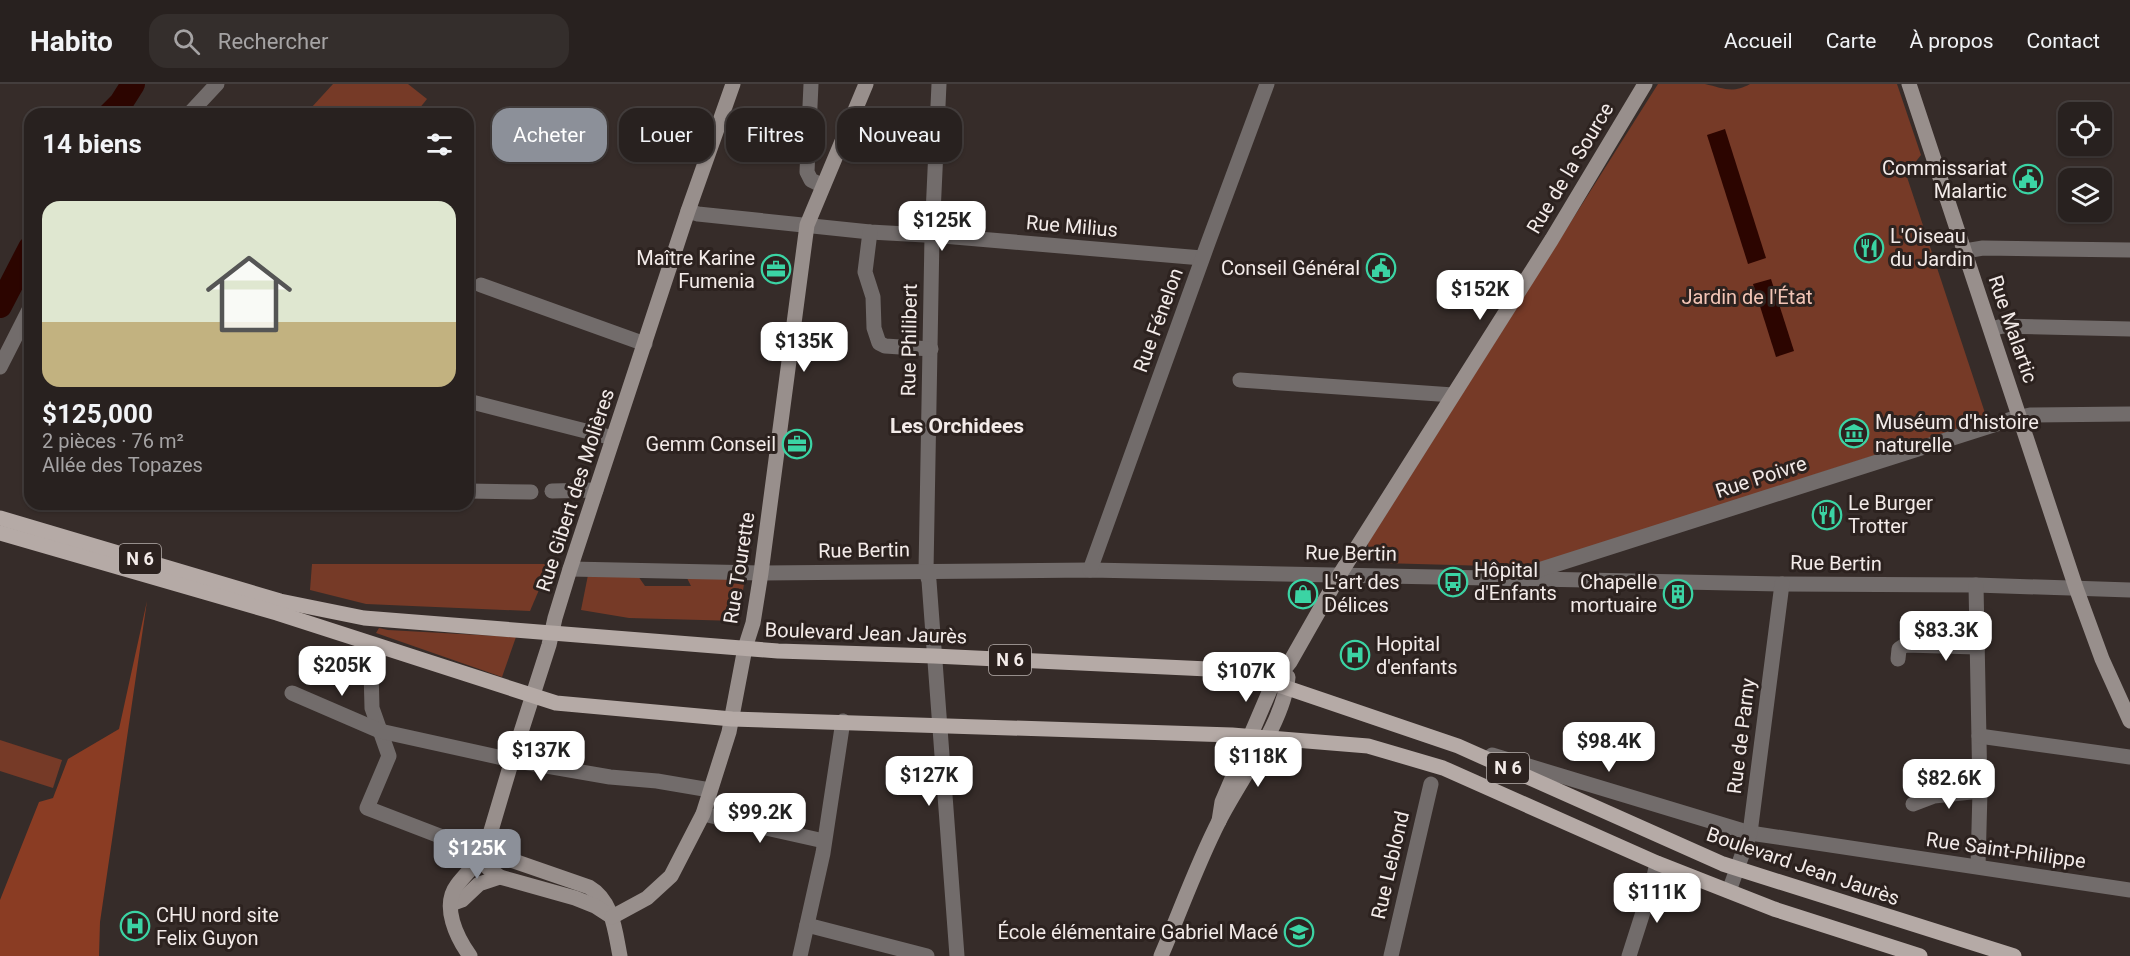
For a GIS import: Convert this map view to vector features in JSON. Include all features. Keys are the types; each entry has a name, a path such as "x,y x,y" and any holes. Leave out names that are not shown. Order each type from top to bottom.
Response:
{"main road":[{"name":"N 6","path":"0,518 279,607 533,697 556,703 732,718 1249,736 1368,746 1443,768 1657,863 1774,909 1920,956"},
{"name":"N 6","path":"0,533 279,607"},
{"name":"Boulevard Jean Jaurès","path":"279,607 374,619 778,651 1208,669 1246,674 1458,746 1737,870 2014,956"}],"street":[{"path":"195,108 217,84"},
{"name":"Rue Gibert des Molières","path":"451,904 451,897 457,885 484,853 553,633 555,618 570,569 688,211 734,84"},
{"path":"811,84 807,172 811,180 823,186"},
{"name":"Rue Tourette","path":"612,917 647,898 671,876 703,813 732,718 745,648 753,623 761,573 807,225 866,84"},
{"name":"Rue Philibert","path":"939,84 932,236 926,571 929,581 957,956"},
{"name":"Rue Fénelon","path":"1090,570 1202,258 1268,84"},
{"name":"Rue de la Source","path":"1161,956 1219,821 1266,737 1280,686 1290,662 1341,574 1551,239 1645,84"},
{"name":"Rue Malartic","path":"1909,84 2076,588 2102,659 2130,721"},
{"name":"Rue Milius","path":"688,211 698,214 870,232 1202,258"},
{"path":"870,232 865,272 873,297 875,337 885,346 931,349"},
{"path":"1965,251 1983,248 2130,250"},
{"path":"481,285 645,344"},
{"path":"0,367 24,320"},
{"path":"1991,328 2003,326 2130,329"},
{"path":"1240,380 1453,394"},
{"path":"474,403 614,438"},
{"name":"Rue Poivre","path":"1515,578 2020,417 2130,414"},
{"path":"552,491 596,490"},
{"path":"474,491 531,492"},
{"name":"Rue Bertin","path":"570,569 761,573 1090,570 1782,584 1976,585 2130,590"},
{"name":"Rue de Parny","path":"1729,891 1750,833 1782,584"},
{"path":"1976,585 1980,791 1978,866"},
{"path":"1898,659 1899,649 1905,645 1978,647"},
{"path":"371,669 372,708 389,756 367,808 484,853 588,887 602,896 612,917 620,956"},
{"name":"Rue de la Source","path":"1219,821 1222,801 1249,736 1280,686"},
{"path":"292,693 380,731 512,760 610,777 657,781 710,790"},
{"path":"800,956 825,841 843,721"},
{"path":"1979,736 2130,757"},
{"name":"Rue Saint-Philippe","path":"1458,746 1750,833 2130,890"},
{"name":"Rue Leblond","path":"1391,956 1431,784"},
{"path":"1913,804 1934,796 1980,791"},
{"path":"703,813 825,841"},
{"path":"484,853 488,868 500,877 575,898 612,917"},
{"path":"1629,956 1657,863"},
{"path":"470,956 456,936 451,904 462,900 479,884 500,877"},
{"path":"807,925 927,956"}],"green space":[{"path":"333,84 408,84 427,99 420,108 311,108"},
{"name":"Jardin de l'État","path":"1658,84 1705,84 1738,89 1750,84 1897,84 1921,155 1906,174 1987,419 1529,567 1381,563 1369,557 1368,543"},
{"path":"312,564 550,564 530,611 366,604 310,590"},
{"path":"588,575 638,576 645,586 691,586 686,576 745,578 738,621 629,618 581,610"},
{"path":"379,628 516,637 502,677 376,633"},
{"path":"0,740 62,760 53,788 0,771"}],"shaded area":[{"path":"1725,129 1766,258 1748,264 1707,135"},
{"path":"1771,279 1794,351 1776,357 1753,284"},
{"path":"147,601 100,922 99,956 0,956 0,900 39,802 53,798 68,759 119,729"}],"waterway":[{"path":"116,108 133,84"},
{"path":"0,306 24,260"}],"place":[{"name":"Commissariat Malartic","path":"2028,179"},
{"name":"L'Oiseau du Jardin","path":"1869,248"},
{"name":"Conseil Général","path":"1381,268"},
{"name":"Maître Karine Fumenia","path":"776,269"},
{"name":"Muséum d'histoire naturelle","path":"1854,433"},
{"name":"Gemm Conseil","path":"797,444"},
{"name":"Le Burger Trotter","path":"1827,515"},
{"name":"Hôpital d'Enfants","path":"1453,582"},
{"name":"L'art des Délices","path":"1303,594"},
{"name":"Chapelle mortuaire","path":"1678,594"},
{"name":"Hopital d'enfants","path":"1355,655"},
{"name":"CHU nord site Felix Guyon","path":"135,926"},
{"name":"École élémentaire Gabriel Macé","path":"1299,932"}],"district":[{"name":"Les Orchidees","path":"957,426"}]}
